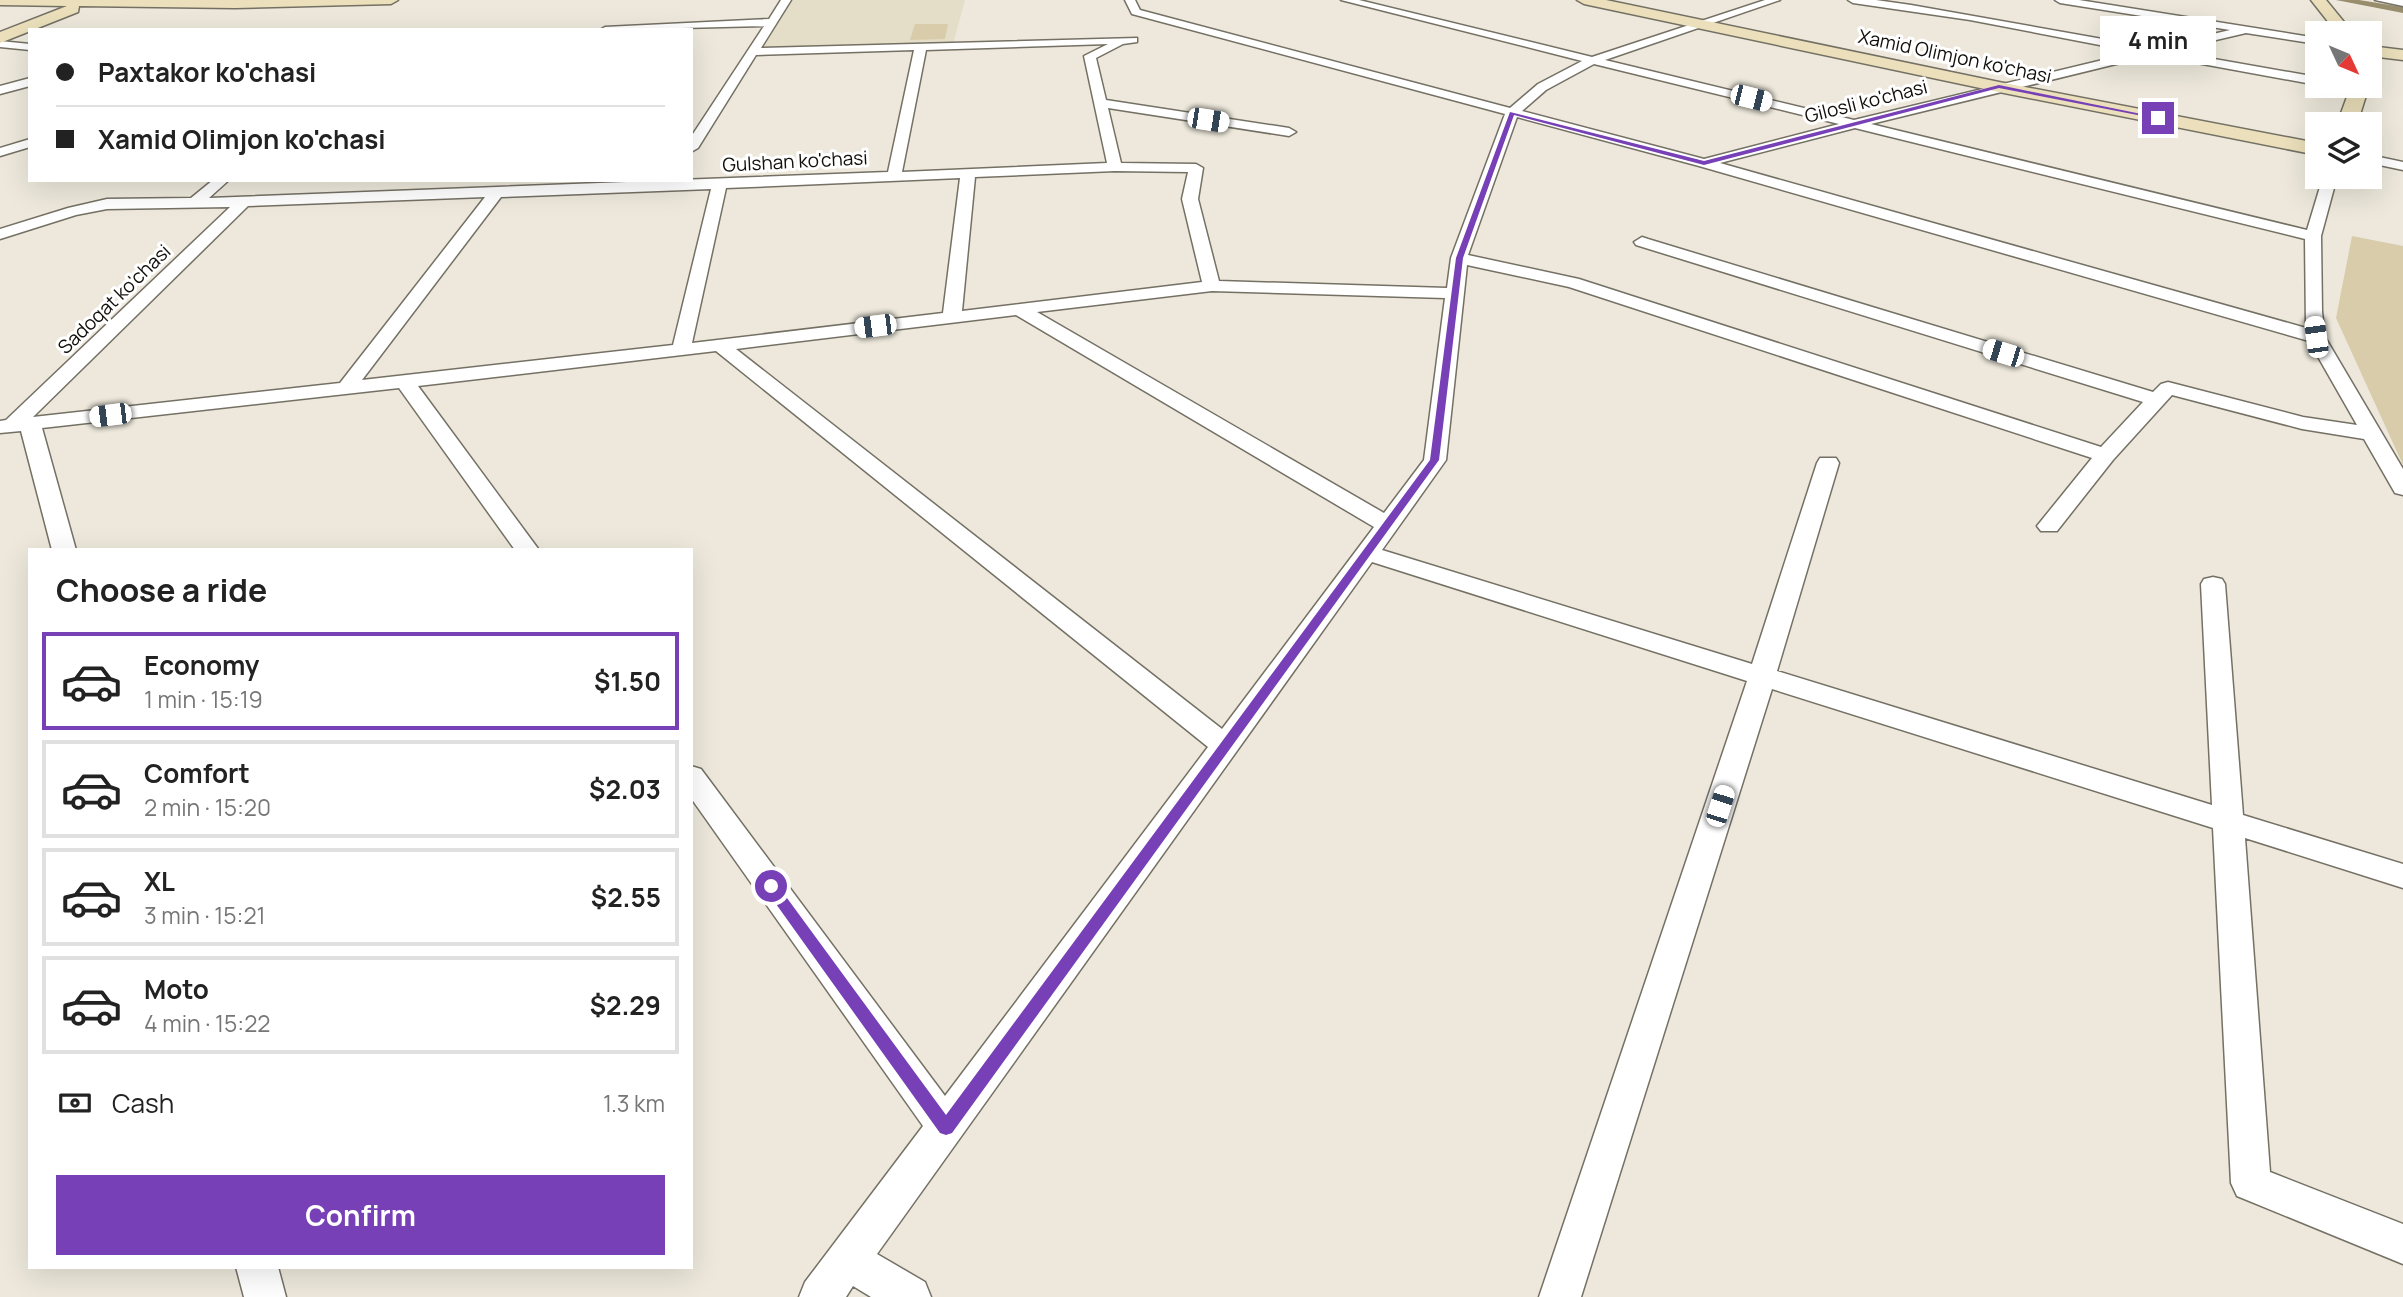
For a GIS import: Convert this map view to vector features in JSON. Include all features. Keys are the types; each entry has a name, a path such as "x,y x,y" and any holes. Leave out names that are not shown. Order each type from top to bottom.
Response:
{"main road":[{"path":"0,2 235,3 391,0"},
{"name":"Xamid Olimjon ko'chasi","path":"1584,0 1999,87 2305,147"},
{"path":"2318,0 2335,21"},
{"path":"0,38 92,1"},
{"path":"2382,52 2403,55"}],"street":[{"path":"693,145 786,0"},
{"path":"1346,0 2314,236"},
{"path":"820,1297 1434,460 1459,258 1512,113 1542,88 1593,60 1775,0"},
{"path":"1853,0 1921,8 2233,68 2305,79"},
{"path":"2060,0 2305,39"},
{"path":"2380,0 2403,3"},
{"path":"2136,13 2159,4"},
{"path":"751,51 921,46 1133,21 1512,113 1704,163 2316,337"},
{"path":"1115,167 1090,56 1133,21"},
{"path":"646,28 771,22"},
{"name":"Gilosli ko'chasi","path":"1704,163 1999,87 2242,31"},
{"path":"0,44 28,47"},
{"path":"894,176 921,46"},
{"path":"0,90 28,83"},
{"path":"1101,103 1289,132"},
{"path":"0,152 28,144"},
{"path":"2382,162 2403,166"},
{"name":"Gulshan ko'chasi","path":"0,234 73,211 107,204 244,202 1115,167 1196,168 1190,199 1212,286"},
{"path":"952,317 968,173"},
{"path":"194,203 220,182"},
{"path":"436,194 446,182"},
{"path":"681,350 719,184"},
{"path":"2327,189 2314,236 2313,312 2316,337 2403,488"},
{"path":"346,388 497,192"},
{"name":"Sadoqat ko'chasi","path":"14,426 244,202"},
{"path":"1642,242 2157,400"},
{"path":"1459,258 1573,283 2105,455"},
{"path":"63,548 14,426 721,346 1212,286 1455,293"},
{"path":"1017,308 1387,525"},
{"path":"721,346 1225,746"},
{"path":"405,382 526,548"},
{"path":"2049,526 2105,455 2168,387 2302,423 2372,434"},
{"path":"1560,1297 1762,676 1828,463"},
{"path":"1367,553 2403,876"},
{"path":"2213,584 2251,1183 2403,1244"},
{"path":"693,779 946,1128"},
{"path":"848,1260 910,1297"},
{"path":"258,1269 265,1297"}],"shaded area":[{"path":"793,0 965,0 953,44 762,49"},
{"path":"915,24 948,24 945,39 910,40"},
{"path":"2352,236 2403,246 2403,465 2336,318"}],"waterway":[{"path":"2341,0 2403,10"}],"route":[{"path":"771,886 946,1128 1434,460 1459,258 1512,113 1704,163 1999,87 2158,118"}]}
